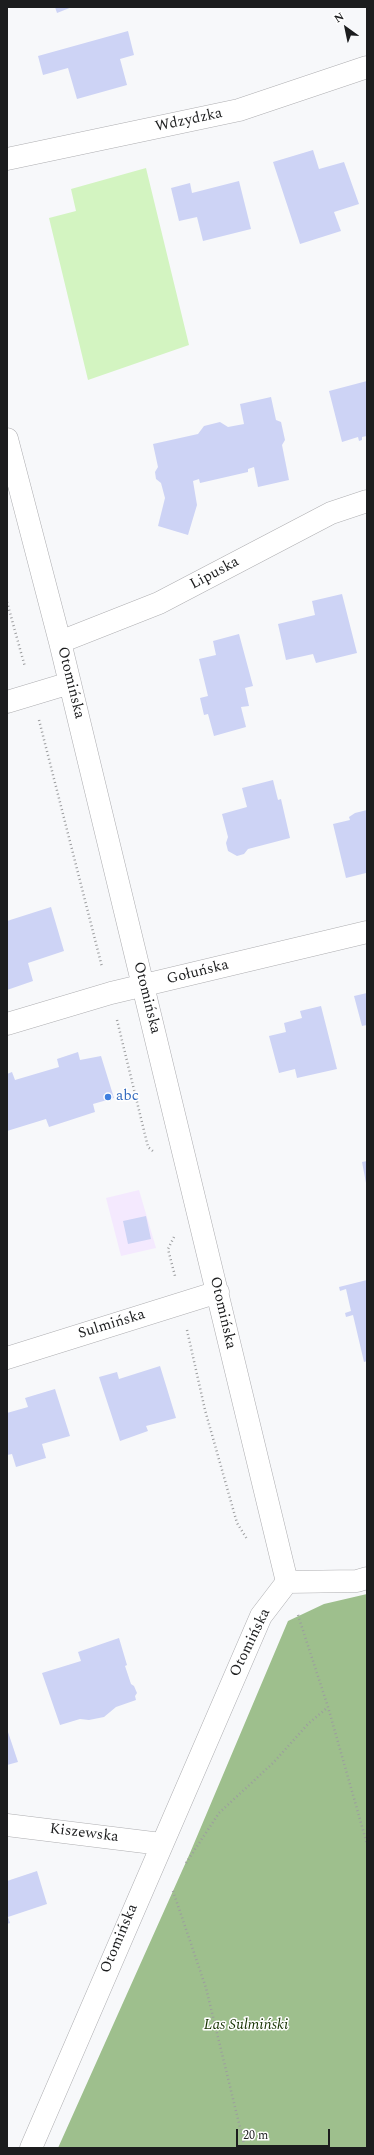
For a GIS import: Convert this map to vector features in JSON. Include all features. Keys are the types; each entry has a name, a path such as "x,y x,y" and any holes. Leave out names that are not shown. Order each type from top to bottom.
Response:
{"street":[{"name":"Wdzydzka","path":"7,159 239,110 367,67"},
{"name":"Otomińska","path":"7,439 60,642 287,1582 261,1616 161,1844 31,2148"},
{"name":"Lipuska","path":"60,642 159,603 331,513 367,501"},
{"path":"7,702 70,683"},
{"name":"Gołuńska","path":"7,1024 110,993 144,987 367,932"},
{"name":"Sulmińska","path":"7,1358 218,1292"},
{"path":"287,1582 357,1581 367,1578"},
{"name":"Kiszewska","path":"7,1825 161,1844"}],"path":[{"path":"7,602 33,694 148,1147 157,1155"},
{"path":"177,1232 168,1249 207,1418 237,1523 248,1542"},
{"path":"287,1582 328,1707 367,1844"},
{"path":"185,1866 219,1813 273,1763 308,1724 328,1707"},
{"path":"172,1885 206,1988 245,2148"}],"shaded area":[{"path":"139,1190 156,1248 121,1256 106,1198"}],"green space":[{"path":"146,168 189,345 88,380 49,218 76,211 71,189"},
{"name":"Las Sulmiński","path":"367,1594 367,2148 58,2148 190,1853 288,1621 324,1604"}],"building":[{"path":"55,7 72,7 57,13"},
{"path":"128,31 134,55 120,59 127,85 77,99 68,68 43,75 38,56"},
{"path":"313,150 319,169 344,162 359,204 334,212 341,231 300,244 273,162"},
{"path":"239,181 251,229 203,241 197,217 179,221 171,188 190,183 192,193"},
{"path":"367,381 367,436 362,437 362,440 359,441 358,437 342,442 329,391"},
{"path":"271,397 276,420 281,422 285,440 282,445 289,480 258,487 254,467 248,469 248,472 200,483 199,479 193,481 197,505 188,535 158,526 165,498 161,483 156,479 155,472 158,467 153,444 198,434 204,426 220,422 228,427 244,424 240,404"},
{"path":"342,594 357,653 316,663 313,654 286,660 278,624 315,615 312,601"},
{"path":"239,634 253,686 245,688 249,706 241,707 246,727 214,736 208,714 204,715 200,698 208,696 199,659 216,655 213,641"},
{"path":"273,780 278,800 281,799 290,838 248,849 244,854 237,856 228,851 226,843 228,837 222,814 247,807 242,788"},
{"path":"367,810 366,873 346,878 333,824 350,820 349,817 355,813"},
{"path":"51,907 64,951 28,963 33,981 7,990 7,921"},
{"path":"367,993 367,1025 362,1026 354,996"},
{"path":"321,1006 337,1069 297,1078 295,1069 279,1073 269,1036 286,1032 284,1023 302,1018 300,1011"},
{"path":"78,1052 80,1060 101,1056 114,1098 93,1104 95,1112 49,1127 46,1119 7,1131 7,1074 12,1072 15,1080 59,1067 57,1059"},
{"path":"367,1161 367,1183 366,1183 362,1162"},
{"path":"146,1216 151,1239 128,1244 123,1221"},
{"path":"367,1280 367,1361 364,1362 353,1315 346,1317 345,1313 351,1311 346,1289 340,1291 339,1287"},
{"path":"160,1366 176,1418 146,1426 148,1431 120,1441 99,1377 117,1372 119,1379"},
{"path":"55,1389 70,1436 42,1444 46,1458 16,1467 12,1454 7,1455 7,1413 28,1407 25,1398"},
{"path":"119,1638 127,1665 125,1666 131,1684 134,1686 137,1693 135,1696 136,1700 116,1707 104,1717 89,1720 80,1719 60,1725 42,1673 81,1661 78,1652"},
{"path":"7,1729 18,1762 7,1765"},
{"path":"37,1871 47,1904 8,1917 10,1923 7,1924 7,1881"}],"place":[{"name":"abc","path":"108,1097"}]}
